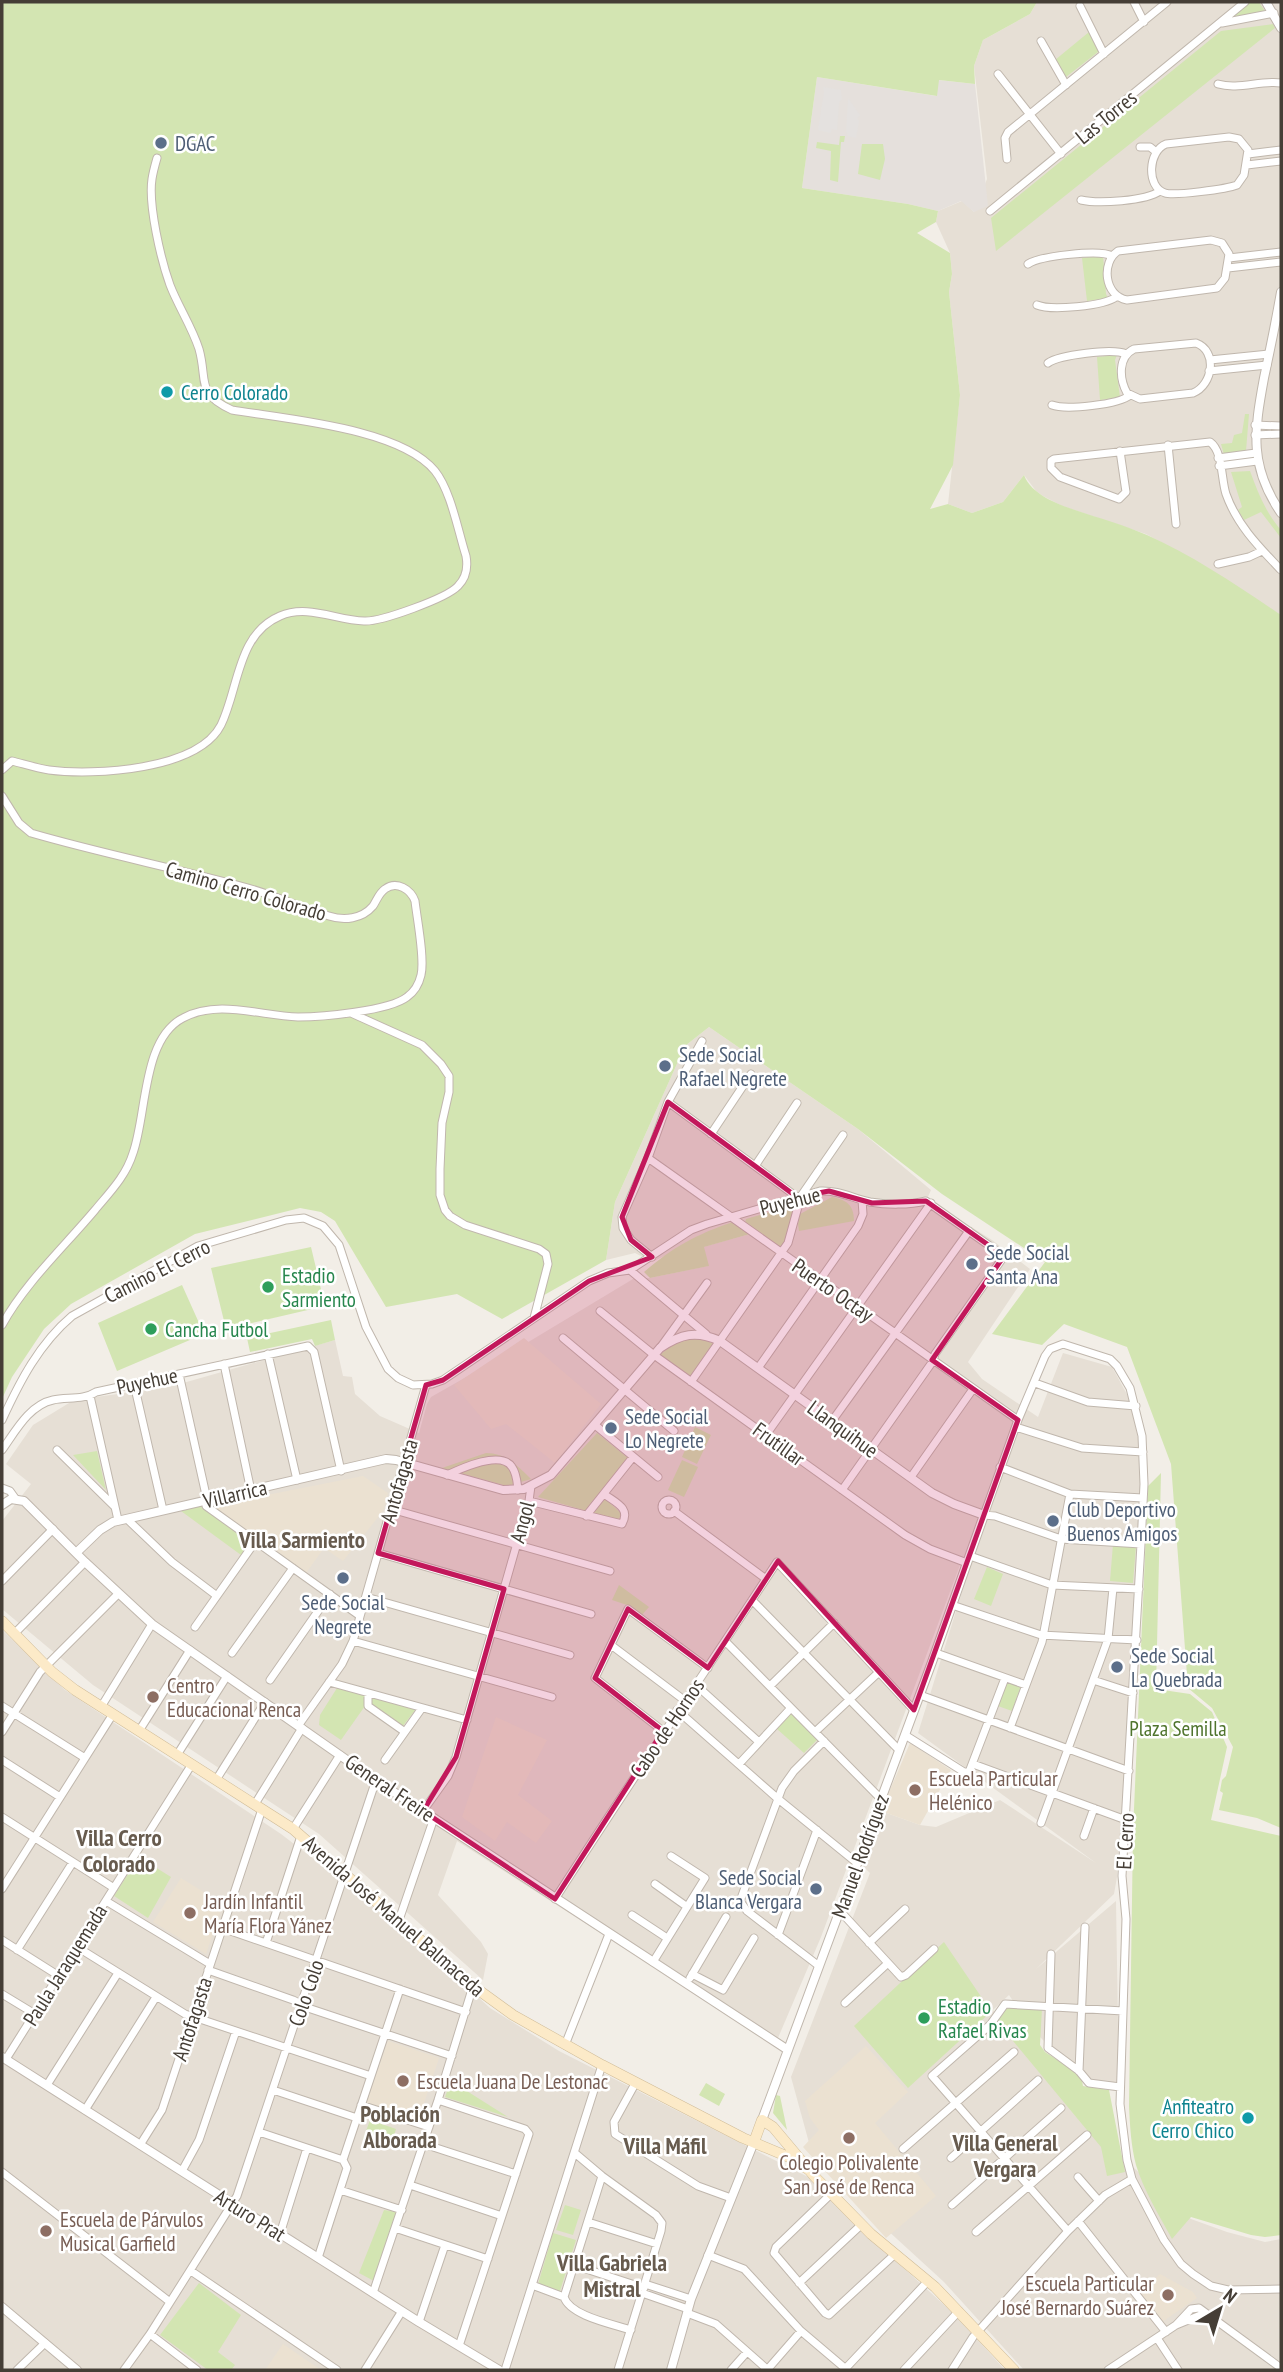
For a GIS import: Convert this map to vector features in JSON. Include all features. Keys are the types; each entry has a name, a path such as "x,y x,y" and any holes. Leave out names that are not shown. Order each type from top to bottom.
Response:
{"main road":[{"name":"Avenida José Manuel Balmaceda","path":"2,1621 67,1684 297,1832 473,1986 513,2015 602,2065 754,2143 791,2158 812,2172"},
{"name":"Avenida José Manuel Balmaceda","path":"762,2120 772,2127 861,2225 928,2281 1014,2370"},
{"name":"Manuel Rodríguez","path":"754,2143 762,2120"}],"street":[{"path":"1134,2 1144,22"},
{"path":"1007,159 1005,138 1008,132 1167,2"},
{"name":"Las Torres","path":"990,211 1245,2"},
{"path":"1266,2 1278,11 1281,28"},
{"path":"1080,6 1104,54"},
{"name":"Las Torres","path":"1221,23 1278,11"},
{"path":"1041,40 1066,85"},
{"path":"998,74 1061,154"},
{"path":"1218,84 1230,86 1277,82 1281,77"},
{"path":"1080,200 1100,202 1148,196 1160,191 1171,194 1233,187 1241,181 1247,165 1245,144 1232,137 1166,144 1155,151 1152,160 1154,180 1160,191"},
{"path":"1140,147 1147,146 1155,151"},
{"path":"1248,154 1281,150"},
{"path":"2,770 12,761 48,770 92,772 132,769 175,759 203,747 214,736 222,724 247,648 264,626 277,617 292,611 307,611 363,621 377,620 452,592 465,576 466,556 443,484 423,460 362,431 232,410 217,403 210,396 205,388 199,349 170,285 160,250 151,180 157,158"},
{"path":"1247,165 1281,161"},
{"path":"1037,305 1050,308 1105,302 1116,297 1127,300 1214,290 1224,281 1228,268 1229,258 1224,245 1211,240 1122,250 1112,256 1107,267 1109,286 1116,297"},
{"path":"1028,264 1038,260 1103,252 1112,256"},
{"path":"1229,258 1281,252"},
{"path":"1228,268 1281,262"},
{"path":"1281,292 1255,425 1257,457 1266,489 1281,513"},
{"path":"1196,343 1205,348 1210,360 1205,385 1196,392 1140,399 1129,395 1123,383 1121,365 1126,354 1135,349 1196,343"},
{"path":"1048,363 1060,358 1118,351 1126,354"},
{"path":"1210,360 1269,354"},
{"path":"1209,371 1267,365"},
{"path":"1052,405 1066,407 1093,404 1123,400 1129,395"},
{"path":"1255,425 1281,426"},
{"path":"1255,435 1281,434"},
{"path":"1120,451 1126,492 1119,499 1056,475 1052,469 1052,460 1120,451 1168,445 1205,441 1213,443 1223,484 1233,510 1262,551 1281,570"},
{"path":"1168,445 1176,524"},
{"path":"1219,462 1257,457"},
{"path":"1218,565 1262,551"},
{"name":"Camino Cerro Colorado","path":"2,796 19,823 31,833 250,888 330,917 346,919 358,916 372,906 385,889 395,886 406,890 413,896 422,969 417,987 409,996 397,1002 350,1013 298,1017 207,1010 184,1017 169,1027 154,1056 140,1129 124,1175 24,1293 2,1325"},
{"name":"Camino Cerro Colorado","path":"350,1013 422,1045 449,1076 449,1092 442,1123 442,1203 450,1216 465,1225 539,1249 546,1254 548,1264 534,1319"},
{"path":"426,1385 443,1380 599,1276 630,1270 652,1257 631,1240 623,1228 622,1217 648,1158 667,1102 702,1041"},
{"path":"711,1134 751,1074"},
{"path":"667,1102 799,1196"},
{"path":"755,1166 797,1103"},
{"path":"691,1382 781,1253 792,1235 799,1196 843,1135"},
{"name":"Puerto Octay","path":"648,1158 1017,1423 1082,1448 1143,1452"},
{"name":"Puyehue","path":"652,1257 691,1230 799,1196 829,1191 873,1203 931,1203"},
{"path":"758,1368 861,1220 862,1200"},
{"path":"766,1436 931,1203 1005,1254 842,1490"},
{"name":"Camino El Cerro","path":"2,1420 30,1364 72,1316 198,1246 295,1218 317,1222 334,1237 343,1253 366,1327 385,1364 404,1382 426,1385"},
{"path":"832,1421 969,1231"},
{"name":"Llanquihue","path":"630,1270 706,1334 720,1341 911,1477 946,1501 984,1515"},
{"name":"Angol","path":"423,1811 451,1770 517,1545 531,1486 556,1471 657,1352 707,1283"},
{"name":"Frutillar","path":"600,1311 657,1352 691,1382 914,1540 1052,1585 1139,1589"},
{"path":"657,1352 673,1340 686,1335 706,1334"},
{"path":"563,1338 674,1431"},
{"name":"El Cerro","path":"1056,1345 1063,1344 1110,1359 1117,1366 1130,1388 1136,1406 1143,1452 1137,1640 1122,1875 1126,1919 1120,2087 1122,2126 1132,2179 1164,2240 1181,2264 1193,2274 1222,2289 1281,2289"},
{"name":"Manuel Rodríguez","path":"762,2120 936,1653 1000,1467 1045,1356 1056,1345"},
{"name":"Puyehue","path":"2,1450 27,1416 39,1405 52,1400 90,1396 96,1392 308,1346 312,1348 341,1471"},
{"path":"268,1354 297,1480"},
{"path":"224,1364 251,1491"},
{"path":"179,1374 206,1495 204,1502 255,1542 360,1616"},
{"path":"134,1384 163,1510"},
{"path":"1035,1384 1088,1402 1136,1406"},
{"name":"Antofagasta","path":"140,2145 162,2110 259,1806 300,1727 353,1641 426,1385"},
{"path":"911,1477 973,1390"},
{"path":"90,1396 115,1506 122,1520 217,1596"},
{"path":"595,1425 658,1477"},
{"path":"57,1450 115,1506"},
{"path":"586,1516 633,1457"},
{"name":"Villarrica","path":"76,1553 100,1530 122,1520 386,1459 495,1488 518,1490"},
{"path":"447,1475 501,1459 513,1468 518,1490 531,1486"},
{"path":"1000,1467 1070,1494 1143,1498"},
{"path":"2,1488 10,1491 15,1498 2,1505"},
{"path":"529,1501 618,1525 623,1523 625,1511 604,1494"},
{"path":"1010,1728 1042,1642 1041,1635 1070,1494"},
{"name":"General Freire","path":"15,1498 27,1503 152,1624 376,1780 788,2050"},
{"path":"391,1509 610,1571"},
{"path":"674,1511 766,1579"},
{"path":"984,1515 995,1516 1061,1539 1141,1544"},
{"path":"2,1581 53,1529"},
{"path":"195,1627 255,1542"},
{"path":"379,1553 592,1614"},
{"path":"14,1634 85,1562"},
{"name":"Cabo de Hornos","path":"555,1899 663,1731 777,1562 834,1623"},
{"path":"232,1653 292,1568"},
{"path":"1041,1823 1108,1639 1113,1588"},
{"path":"2,1732 35,1678 118,1594"},
{"path":"270,1680 330,1594"},
{"path":"366,1597 570,1655"},
{"path":"752,1600 899,1751"},
{"path":"953,1605 1041,1635 1137,1640"},
{"path":"663,1731 594,1678 628,1609 708,1668"},
{"path":"769,1686 834,1623 914,1710"},
{"path":"101,1707 152,1624"},
{"path":"353,1641 552,1697"},
{"path":"725,1641 881,1799"},
{"path":"611,1645 684,1700"},
{"path":"139,1731 190,1650"},
{"path":"936,1653 1026,1685"},
{"path":"815,1732 879,1672"},
{"path":"177,1755 227,1676"},
{"path":"905,1735 968,1773 1005,1678"},
{"path":"1093,1680 1133,1693"},
{"path":"329,1682 467,1720"},
{"path":"696,1685 759,1742"},
{"path":"368,1693 366,1703 369,1707 404,1732"},
{"path":"920,1695 1129,1771"},
{"path":"216,1780 265,1702"},
{"path":"2,1706 85,1758"},
{"path":"385,1760 422,1708"},
{"path":"739,1764 791,1708"},
{"path":"677,1710 777,1798 857,1863"},
{"path":"3,1886 113,1714"},
{"path":"819,1966 747,1911 741,1903 741,1896 777,1798 794,1772 824,1741"},
{"path":"266,1943 297,1832 340,1755"},
{"path":"2,1760 60,1797"},
{"name":"Paula Jaraquemada","path":"4,2058 59,1976 192,1764"},
{"path":"973,1764 1126,1819"},
{"name":"Colo Colo","path":"124,2370 233,2204 376,1780"},
{"path":"1084,1836 1094,1808"},
{"path":"2,1817 114,1888"},
{"path":"399,1920 434,1818"},
{"path":"778,1935 817,1830"},
{"path":"653,1962 705,1878 671,1856"},
{"path":"17,1950 73,1862"},
{"path":"654,1884 686,1906"},
{"path":"106,1900 209,1967 302,2004 452,2056"},
{"path":"869,1943 905,1909"},
{"path":"840,1911 901,1977 934,1949"},
{"path":"632,1915 667,1938"},
{"path":"686,1984 726,1917"},
{"path":"1079,2071 1084,1927"},
{"path":"222,1928 466,2012"},
{"path":"565,2045 609,1934"},
{"path":"692,1974 723,1990 754,1938"},
{"path":"2,1940 59,1976"},
{"path":"77,1947 192,2017 371,2076"},
{"path":"1051,1954 1047,2046 1079,2071 1091,2085 1120,2087"},
{"path":"845,2003 887,1964"},
{"path":"47,2085 118,1973"},
{"path":"373,2293 424,2144 473,1986"},
{"path":"343,2160 400,1989"},
{"path":"2,1994 34,2014"},
{"path":"85,2110 156,1997"},
{"path":"1068,2231 932,2076 990,2025 1005,2004 1124,2011"},
{"path":"181,2171 199,2140 236,2031"},
{"path":"903,2149 1014,2052"},
{"name":"Arturo Prat","path":"4,2058 499,2370"},
{"path":"505,2370 576,2154 602,2065"},
{"path":"951,2158 1038,2080"},
{"path":"636,2082 614,2122 615,2134 698,2186 731,2198"},
{"path":"273,2090 357,2118"},
{"path":"438,2100 528,2132 459,2346"},
{"path":"361,2105 429,2127"},
{"path":"952,2205 1061,2109"},
{"path":"259,2132 343,2160 347,2168 318,2258"},
{"path":"976,2232 1087,2135"},
{"name":"Manuel Rodríguez","path":"671,2370 691,2299 754,2143"},
{"path":"424,2144 516,2174"},
{"path":"280,2234 307,2148"},
{"path":"576,2154 662,2222 618,2370"},
{"path":"2,2172 170,2302"},
{"path":"602,2176 564,2297 566,2304 582,2314 631,2330"},
{"path":"1078,2177 1099,2201"},
{"path":"952,2370 978,2331 1077,2221 1099,2201 1132,2179"},
{"path":"410,2185 502,2216"},
{"path":"340,2190 402,2210"},
{"path":"832,2193 776,2247 774,2253 829,2315 894,2255"},
{"path":"1077,2221 1166,2332"},
{"path":"588,2222 657,2244"},
{"path":"799,2283 861,2225"},
{"path":"396,2228 488,2259"},
{"path":"419,2322 445,2245"},
{"path":"708,2255 744,2269 801,2331 846,2370 928,2281"},
{"path":"574,2265 644,2288 691,2299"},
{"path":"191,2271 337,2370"},
{"path":"532,2286 564,2297"},
{"path":"644,2288 714,2322 767,2370 801,2331"},
{"path":"1109,2370 1176,2325 1194,2308 1199,2308 1203,2314 1280,2364"},
{"path":"365,2370 402,2311"},
{"path":"904,2370 959,2311"},
{"path":"4,2312 77,2370"},
{"path":"149,2334 197,2370"},
{"path":"1157,2338 1178,2370"},
{"path":"17,2370 45,2343"},
{"path":"731,2370 747,2352"}],"highlighted area":[{"path":"668,1102 797,1197 829,1191 872,1203 926,1201 1004,1256 932,1360 1018,1420 914,1710 778,1561 708,1668 628,1609 595,1678 663,1731 555,1899 423,1811 456,1757 504,1589 378,1553 426,1385 443,1380 589,1281 652,1257 631,1240 622,1217"}],"shaded area":[{"path":"1037,2 1281,2 1281,615 1146,534 1062,506 1043,496 1024,475 1003,502 972,513 948,504 960,395 949,292 952,274 950,253 936,222 938,211 962,201 974,212 987,179 974,66 983,40 1030,14"},
{"path":"817,77 936,96 938,80 975,84 988,206 974,212 961,201 938,211 802,188"},
{"path":"823,87 841,90 837,130 832,129 830,133 818,130"},
{"path":"848,98 860,115 857,119 859,121 856,138 848,136 846,131"},
{"path":"709,1027 858,1129 931,1190 927,1199 992,1240 1030,1269 968,1362 982,1379 1038,1417 1063,1353 1112,1367 1129,1398 1140,1446 1142,1481 1117,1877 1114,1894 1036,1969 1116,1901 1119,2085 1082,2079 1032,2029 1009,1995 993,2010 1105,2146 1124,2159 1191,2219 1265,2242 1281,2239 1281,2370 1024,2370 944,2282 873,2217 811,2150 791,2077 870,1873 863,1866 881,1811 920,1825 936,1827 1000,1800 1096,1863 918,1733 971,1563 923,1544 707,1397 918,1547 960,1565 821,1937 775,2045 457,1841 438,1895 481,1942 488,1954 483,1980 319,1834 93,1685 2,1609 2,1521 31,1484 6,1464 33,1425 74,1400 169,1387 335,1340 343,1376 352,1377 355,1394 380,1416 419,1433 431,1397 633,1279 708,1266 703,1247 750,1234 798,1207 708,1235 652,1262 635,1253 606,1260 615,1202 685,1046"},
{"path":"524,1338 601,1404 555,1463 506,1424 491,1429 454,1385"},
{"path":"363,1476 388,1493 383,1511 343,1561 324,1548 306,1573 211,1506"},
{"path":"2,1630 65,1690 281,1834 395,1921 490,2008 559,2051 810,2178 853,2222 953,2313 1005,2370 2,2370"},
{"path":"496,1717 547,1740 518,1795 552,1821 536,1843 507,1822 495,1841 462,1817"},
{"name":"Escuela Particular Helénico","path":"910,1743 951,1770 920,1825 881,1811"},
{"name":"Jardín Infantil María Flora Yánez","path":"181,1878 223,1904 206,1954 153,1922"},
{"name":"Escuela Juana De Lestonac","path":"388,2041 439,2058 418,2121 366,2104"},
{"name":"Colegio Polivalente San José de Renca","path":"866,2046 908,2092 875,2123 936,2196 886,2238 803,2147 819,2130 810,2118 805,2101"},
{"name":"Escuela Particular José Bernardo Suárez","path":"1160,2274 1193,2292 1197,2298 1162,2322 1139,2292"},
{"path":"283,2344 321,2370 265,2370"}],"green space":[{"path":"2,2 1037,2 1030,14 983,40 974,66 975,84 939,80 937,96 817,77 802,188 938,211 936,222 917,233 950,253 952,274 949,292 960,395 953,465 930,509 948,504 972,513 1003,502 1024,475 1032,488 1045,497 1068,508 1138,531 1182,552 1281,615 1281,1828 1257,1818 1219,1810 1223,1793 1220,1791 1222,1780 1226,1776 1233,1747 1212,1708 1188,1688 1171,1464 1127,1347 1064,1324 1042,1345 992,1334 1045,1262 942,1194 858,1129 709,1027 685,1046 615,1202 606,1260 502,1319 457,1294 386,1307 335,1221 321,1212 300,1208 195,1234 71,1304 44,1329 12,1377 2,1399"},
{"path":"1250,2 1259,2 1265,11 1235,17 1235,13"},
{"path":"1273,24 1275,28 996,251 991,218 1221,31"},
{"path":"1089,32 1099,49 1098,52 1066,77 1055,60"},
{"path":"840,136 845,136 844,142 841,142 838,182 830,180 831,151 816,148 817,142 839,145"},
{"path":"862,144 883,144 885,159 880,180 858,174"},
{"path":"1103,255 1108,298 1087,301 1082,258"},
{"path":"1117,355 1115,360 1120,397 1100,400 1097,357"},
{"path":"1245,414 1249,414 1246,451 1224,455 1221,444 1232,443 1234,435 1242,433"},
{"path":"1250,471 1263,502 1281,530 1281,538 1261,512 1244,520 1238,510 1242,507 1231,472"},
{"path":"832,1197 849,1204 854,1221 799,1231 800,1214"},
{"path":"790,1206 794,1210 787,1239 781,1246 777,1246 745,1223 746,1219"},
{"path":"733,1222 750,1234 704,1247 709,1266 650,1278 644,1272 686,1242"},
{"name":"Estadio Sarmiento","path":"311,1247 325,1306 226,1329 211,1268"},
{"name":"Cancha Futbol","path":"182,1285 204,1334 117,1371 98,1323"},
{"path":"331,1320 335,1340 315,1346 312,1339 250,1352 247,1338"},
{"path":"697,1337 714,1344 690,1378 659,1355 683,1338"},
{"path":"695,1427 711,1435 697,1464 682,1457"},
{"path":"597,1433 628,1458 599,1493 622,1514 618,1520 538,1497"},
{"path":"97,1451 106,1490 73,1455"},
{"path":"486,1453 506,1458 531,1479 507,1486 442,1468"},
{"path":"682,1460 698,1467 684,1497 668,1490"},
{"name":"Plaza Semilla","path":"1161,1473 1156,1689 1190,1694 1212,1712 1227,1747 1211,1820 1281,1836 1281,2235 1251,2235 1191,2217 1172,2239 1143,2184 1133,2151 1129,2106 1133,1832 1148,1486"},
{"path":"201,1506 251,1541 241,1555 181,1511"},
{"path":"1113,1544 1136,1546 1133,1583 1110,1581"},
{"path":"987,1567 1003,1574 991,1606 974,1599"},
{"path":"619,1585 649,1607 641,1616 627,1605 612,1600"},
{"path":"1007,1681 1021,1686 1012,1711 998,1706"},
{"path":"337,1688 416,1709 399,1731 365,1706 341,1740 319,1725 320,1715"},
{"path":"791,1713 818,1739 804,1753 777,1729"},
{"path":"139,1857 171,1877 148,1918 114,1896"},
{"name":"Estadio Rafael Rivas","path":"944,1942 993,2010 908,2088 854,2026"},
{"path":"1003,2006 1042,2008 1040,2045 1045,2052 1081,2075 1083,2086 1109,2090 1125,2172 1107,2176 1101,2147 997,2019"},
{"path":"451,2081 508,2117 445,2097"},
{"path":"706,2083 725,2094 719,2106 699,2095"},
{"path":"776,2095 780,2096 787,2130 773,2113"},
{"path":"370,2120 396,2129 390,2148 363,2139"},
{"path":"565,2205 581,2210 573,2235 556,2230"},
{"path":"384,2210 397,2212 374,2281 359,2273"},
{"path":"553,2233 576,2240 560,2291 538,2284"},
{"path":"199,2283 241,2315 218,2352 235,2365 231,2370 208,2370 160,2335"}],"place":[{"name":"DGAC","path":"161,143"},
{"name":"Cerro Colorado","path":"167,392"},
{"name":"Sede Social Rafael Negrete","path":"665,1066"},
{"name":"Sede Social Santa Ana","path":"972,1264"},
{"name":"Estadio Sarmiento","path":"268,1287"},
{"name":"Cancha Futbol","path":"151,1329"},
{"name":"Sede Social Lo Negrete","path":"611,1428"},
{"name":"Club Deportivo Buenos Amigos","path":"1053,1521"},
{"name":"Sede Social Negrete","path":"343,1578"},
{"name":"Sede Social La Quebrada","path":"1117,1667"},
{"name":"Centro Educacional Renca","path":"153,1697"},
{"name":"Escuela Particular Helénico","path":"915,1790"},
{"name":"Sede Social Blanca Vergara","path":"816,1889"},
{"name":"Jardín Infantil María Flora Yánez","path":"190,1913"},
{"name":"Estadio Rafael Rivas","path":"924,2018"},
{"name":"Escuela Juana De Lestonac","path":"403,2081"},
{"name":"Anfiteatro Cerro Chico","path":"1248,2118"},
{"name":"Colegio Polivalente San José de Renca","path":"849,2138"},
{"name":"Escuela de Párvulos Musical Garfield","path":"46,2231"},
{"name":"Escuela Particular José Bernardo Suárez","path":"1168,2295"}],"district":[{"name":"Villa Sarmiento","path":"302,1539"},
{"name":"Villa Cerro Colorado","path":"119,1850"},
{"name":"Población Alborada","path":"400,2126"},
{"name":"Villa Máfil","path":"665,2145"},
{"name":"Villa General Vergara","path":"1005,2155"},
{"name":"Villa Gabriela Mistral","path":"612,2275"}]}
